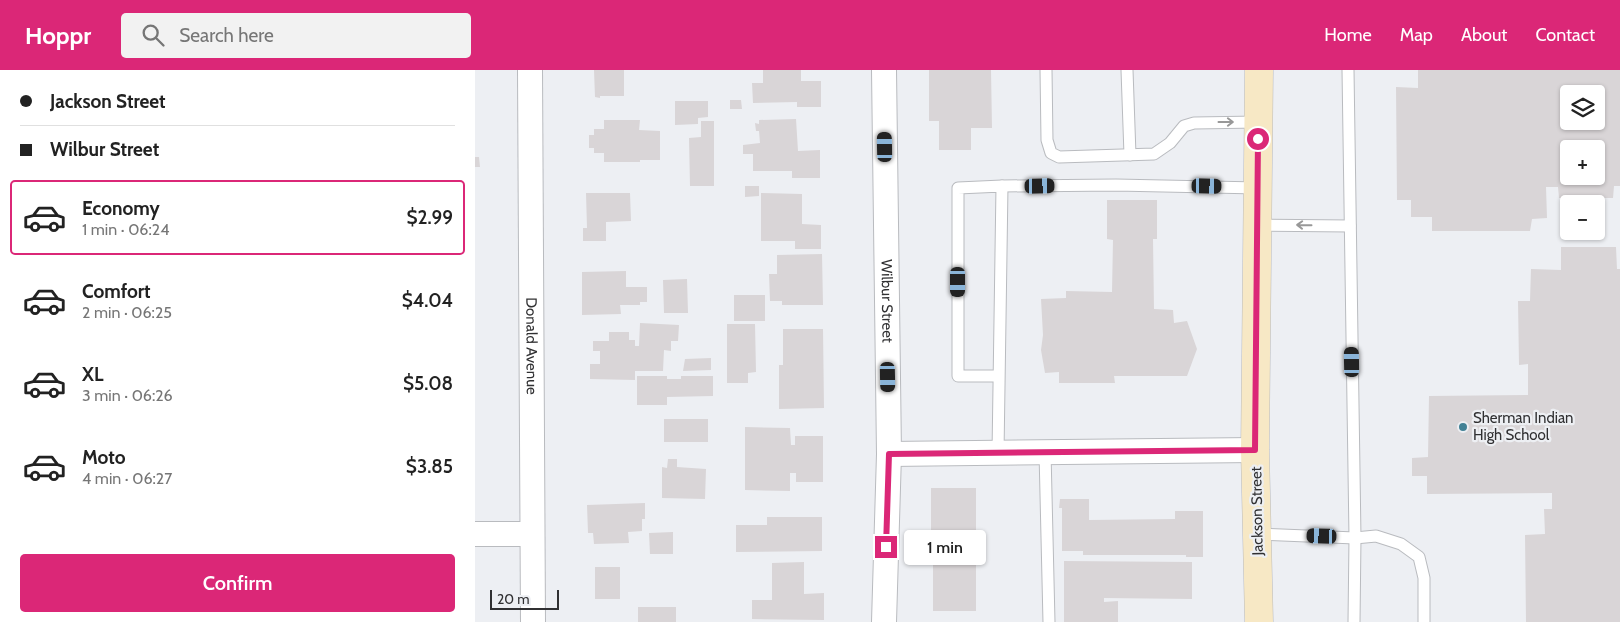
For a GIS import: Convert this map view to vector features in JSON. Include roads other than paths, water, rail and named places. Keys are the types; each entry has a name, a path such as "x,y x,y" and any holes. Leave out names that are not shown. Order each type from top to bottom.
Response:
{"street":[{"name":"Donald Avenue","path":"530,70 531,534 533,622"},
{"name":"Wilbur Street","path":"884,70 889,454 884,622"},
{"name":"Jackson Street","path":"1259,70 1255,450 1259,622"},
{"path":"889,454 1255,450"},
{"path":"475,534 531,534"}],"lane":[{"path":"1046,70 1047,140 1051,152 1059,157 1154,154 1170,143 1185,126 1194,123 1258,122"},
{"path":"1127,70 1130,155"},
{"path":"1348,70 1355,538 1354,622"},
{"path":"999,376 958,376 958,188 1116,184 1258,188"},
{"path":"998,453 1002,186"},
{"path":"1258,225 1351,226"},
{"path":"1045,452 1049,622"},
{"path":"1257,534 1355,538 1375,536 1401,544 1419,557 1424,578 1424,622"}],"place":[{"name":"Sherman Indian High School","path":"1463,427"}]}
